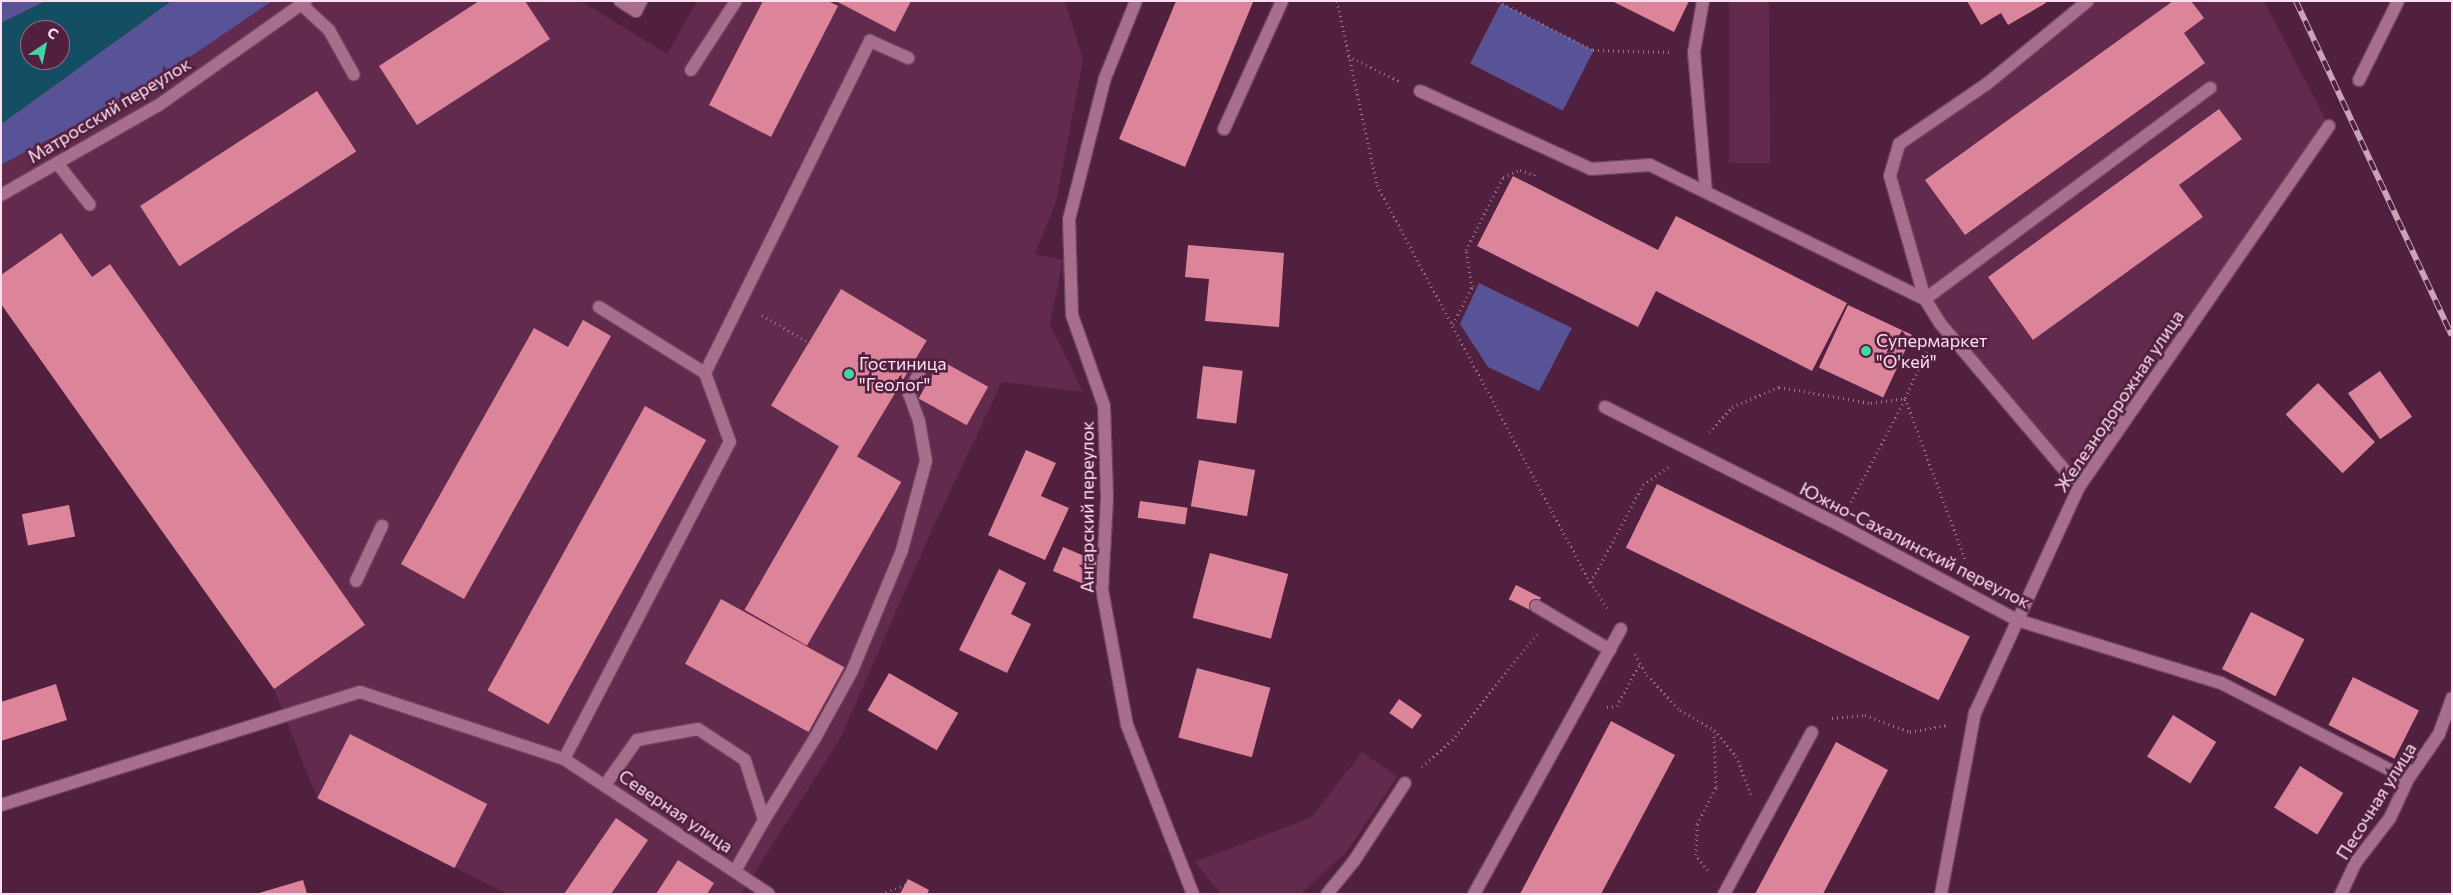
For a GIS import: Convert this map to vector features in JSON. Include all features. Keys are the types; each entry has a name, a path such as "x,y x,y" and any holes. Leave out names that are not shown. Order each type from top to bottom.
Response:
{"street":[{"path":"620,1 636,11 641,1"},
{"path":"691,70 736,1"},
{"name":"Ангарский переулок","path":"1136,1 1105,78 1069,219 1072,315 1104,406 1107,498 1102,589 1127,725 1192,893"},
{"path":"1224,129 1282,1"},
{"path":"1703,1 1694,52 1706,191"},
{"path":"2079,487 1940,323 1925,299 1890,176 1899,144 1988,83 2088,1"},
{"path":"2358,80 2398,1"},
{"path":"304,3 329,30 354,75"},
{"name":"Матросский переулок","path":"1,195 159,105 304,3"},
{"path":"705,373 870,41 908,58"},
{"path":"1925,299 2210,88"},
{"path":"1420,91 1591,169 1650,165 1925,299"},
{"name":"Железнодорожная улица","path":"1941,894 1975,713 2079,487 2329,126"},
{"path":"57,163 90,204"},
{"path":"564,758 730,442 705,373 600,307"},
{"path":"734,871 815,738 852,671 902,550 926,461 919,421 909,394 920,370"},
{"name":"Южно-Сахалинский переулок","path":"1605,407 1838,524 2017,620 2221,683 2408,780"},
{"path":"356,581 382,526"},
{"path":"1536,606 1610,650"},
{"path":"1474,894 1622,629"},
{"name":"Северная улица","path":"1,805 360,692 564,758 768,894"},
{"name":"Песочная улица","path":"2341,894 2356,862 2390,818 2408,780 2439,734 2452,698"},
{"path":"605,785 637,740 698,729 745,760 764,820"},
{"path":"1724,893 1812,732"},
{"path":"1327,894 1354,862 1405,783"}],"path":[{"path":"1337,1 1377,185 1590,582 1622,629 1648,675 1680,710 1714,730 1736,756 1762,824"},
{"path":"1498,1 1593,50 1694,52"},
{"path":"1348,56 1420,91"},
{"path":"1452,324 1472,288 1466,250 1503,177 1520,170 1534,175 1547,149"},
{"path":"740,302 810,343"},
{"path":"1838,524 1905,398 1940,323"},
{"path":"1905,398 1980,600"},
{"path":"1405,783 1452,740 1552,615"},
{"path":"1812,732 1827,718 1865,715 1910,732 1939,728 1975,713"},
{"path":"1714,730 1716,786 1697,824 1696,855 1724,893"},
{"path":"881,894 905,885"}],"shaded area":[{"path":"1,1 46,1 1,23"},
{"path":"171,1 272,1 143,89 1,165 1,124"},
{"path":"272,1 581,1 667,54 697,1 1065,1 1083,60 1056,202 1035,254 1063,260 1050,324 1083,392 1002,382 935,523 840,739 741,894 507,894 317,798 274,689 1,304 1,165 143,89"},
{"path":"1727,1 1769,1 1770,163 1729,163 1729,2"},
{"path":"2088,1 2264,1 2329,126 2079,487 1940,323 1890,176 1899,144"},
{"path":"1501,3 1594,50 1563,111 1470,64"},
{"path":"1479,283 1572,328 1539,391 1488,367 1460,324"},
{"path":"1362,752 1397,777 1347,851 1301,894 1221,894 1195,862 1312,817"}],"water":[{"path":"46,1 171,1 1,124 1,23"}],"building":[{"path":"479,1 525,1 550,39 417,125 379,66"},
{"path":"763,1 828,1 838,6 771,137 709,105"},
{"path":"836,1 911,1 895,32"},
{"path":"1176,1 1253,2 1185,167 1119,139"},
{"path":"1612,1 1689,1 1674,32"},
{"path":"1967,1 2045,1 2046,3 2008,25 2001,13 1981,25"},
{"path":"2173,1 2191,1 2204,18 2184,33 2205,63 1965,235 1925,180"},
{"path":"317,91 356,151 179,266 140,206"},
{"path":"2219,109 2242,139 2179,185 2203,217 2033,340 1988,277"},
{"path":"1513,176 1658,250 1676,216 1847,303 1812,371 1656,291 1638,327 1477,246"},
{"path":"61,233 92,277 110,264 365,625 274,689 1,304 1,275"},
{"path":"1188,245 1284,253 1279,327 1205,321 1209,279 1185,277"},
{"name":"Гостиница \"Геолог\"","path":"841,289 927,341 857,457 771,406"},
{"name":"Супермаркет \"О'кей\"","path":"1848,305 1912,335 1883,398 1819,368"},
{"path":"583,320 611,336 464,599 401,564 534,328 568,347"},
{"path":"940,360 988,387 967,425 919,398"},
{"path":"1203,366 1243,371 1236,423 1197,419"},
{"path":"2380,371 2412,417 2380,439 2348,393"},
{"path":"2318,383 2375,442 2343,473 2286,414"},
{"path":"645,406 706,440 549,724 487,690"},
{"path":"839,446 901,482 807,646 744,610"},
{"path":"1026,450 1056,463 1041,496 1069,508 1045,560 988,535"},
{"path":"1199,460 1255,470 1247,516 1191,506"},
{"path":"1657,484 1970,637 1939,700 1626,548"},
{"path":"1140,501 1188,508 1185,525 1138,518"},
{"path":"69,505 75,536 28,546 22,514"},
{"path":"1063,547 1098,562 1088,586 1053,571"},
{"path":"1210,553 1288,574 1271,639 1193,618"},
{"path":"999,569 1026,583 1011,614 1031,624 1007,673 959,650"},
{"path":"1516,585 1541,598 1534,612 1509,599"},
{"path":"721,599 844,667 808,732 685,664"},
{"path":"2251,612 2304,639 2275,696 2222,669"},
{"path":"1197,668 1270,688 1252,757 1178,738"},
{"path":"889,673 958,713 937,750 868,710"},
{"path":"2353,677 2419,711 2394,759 2328,725"},
{"path":"56,684 67,720 1,741 1,702"},
{"path":"1399,699 1422,715 1412,729 1389,713"},
{"path":"2173,715 2216,742 2190,784 2147,757"},
{"path":"1611,721 1675,755 1601,894 1520,894"},
{"path":"350,734 487,804 455,868 317,798"},
{"path":"1836,742 1888,770 1823,894 1755,894"},
{"path":"2300,766 2343,793 2317,835 2274,808"},
{"path":"616,818 648,840 611,894 564,894"},
{"path":"678,860 714,883 707,894 656,894"},
{"path":"908,879 929,890 927,894 900,894"},
{"path":"303,880 307,894 259,894 259,893"}],"railway":[{"path":"2296,1 2452,335"}],"place":[{"name":"Супермаркет \"О'кей\"","path":"1866,351"},
{"name":"Гостиница \"Геолог\"","path":"849,374"}]}
